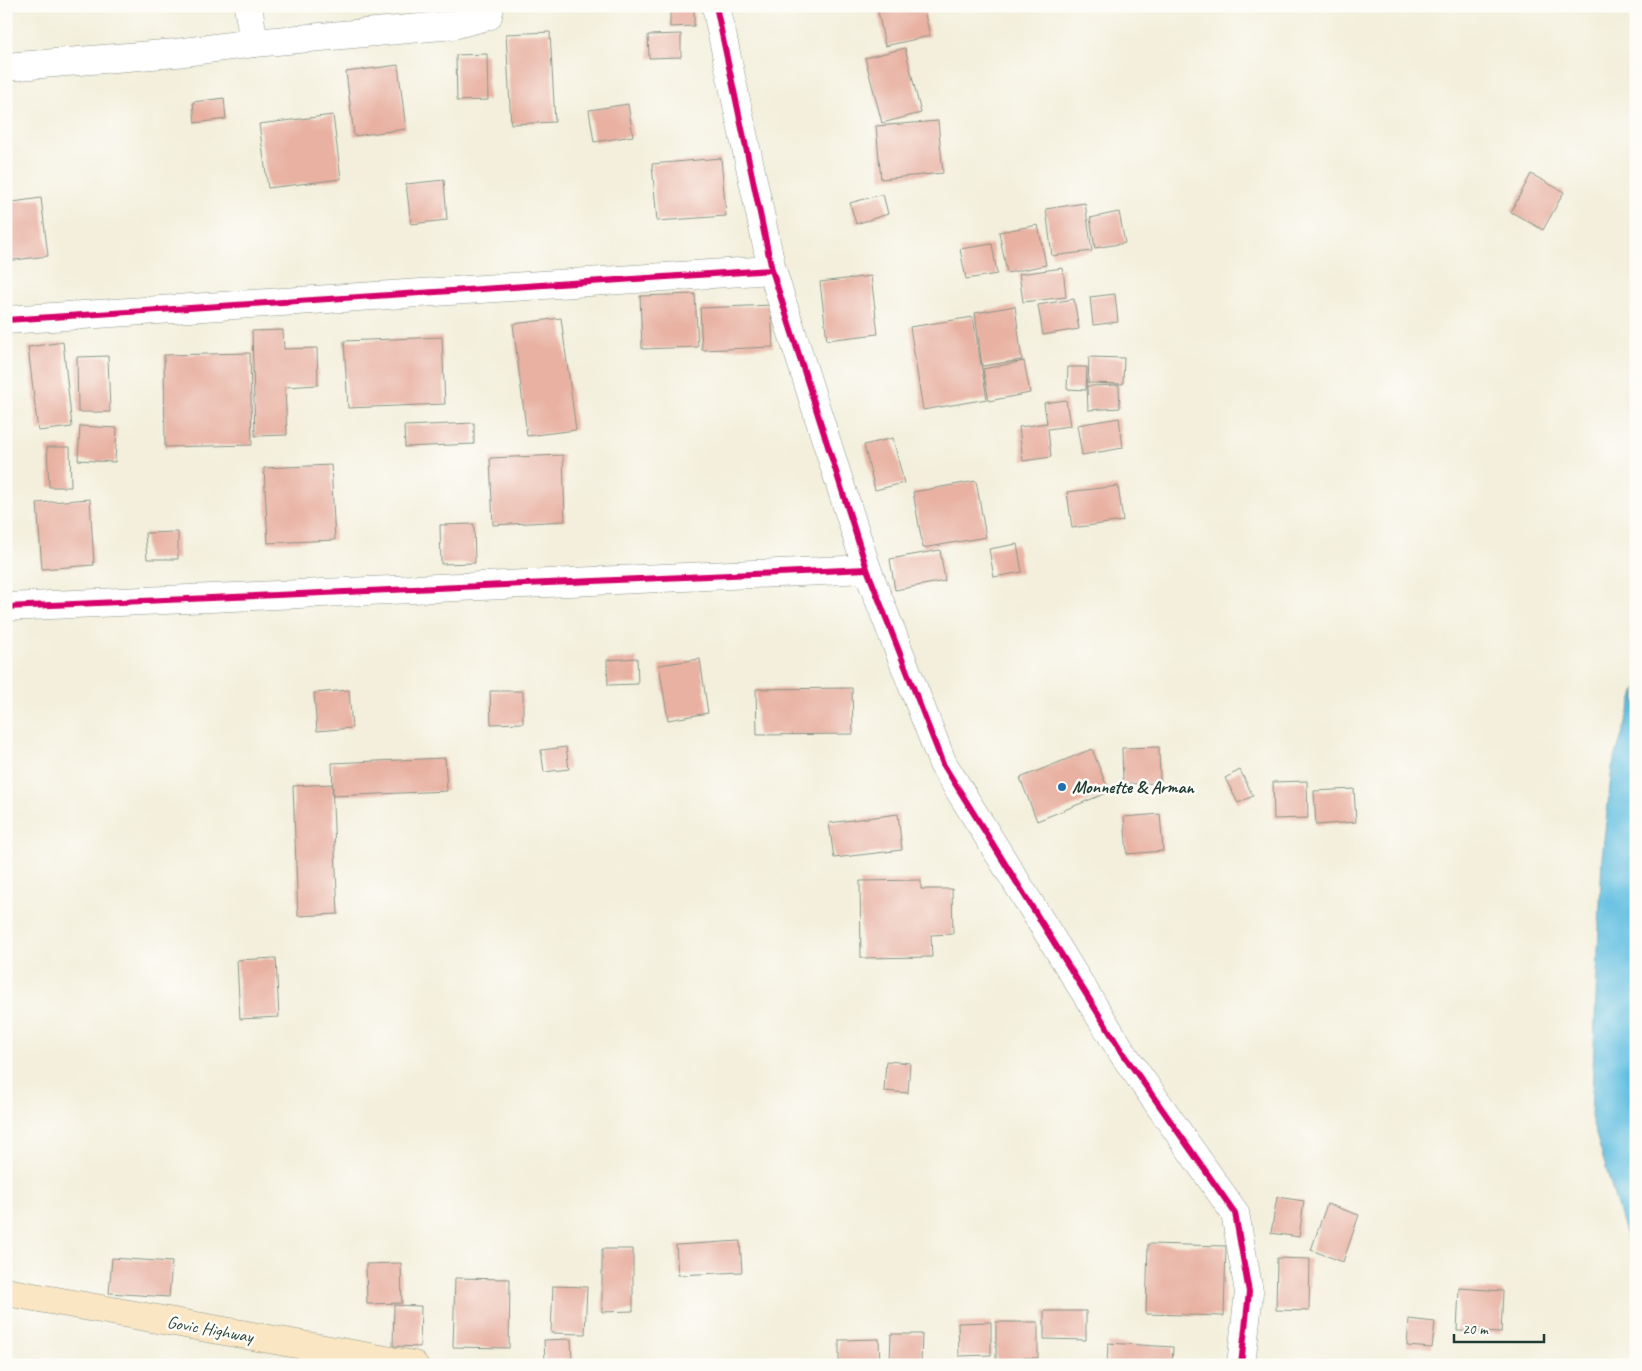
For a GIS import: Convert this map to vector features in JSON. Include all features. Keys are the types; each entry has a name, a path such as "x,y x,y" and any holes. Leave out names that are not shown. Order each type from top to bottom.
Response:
{"main road":[{"name":"Govic Highway","path":"6,1292 414,1365"}],"street":[{"path":"248,6 254,43"},
{"path":"6,67 176,53 254,43 453,26 488,16 490,6"},
{"path":"716,6 772,270 868,570 943,764 1124,1055 1235,1213 1249,1292 1241,1365"},
{"path":"6,320 772,270"},
{"path":"6,607 868,570"}],"water":[{"path":"1636,689 1636,1270 1591,1117 1602,858 1612,768"}],"building":[{"path":"670,6 694,6 694,26 670,27"},
{"path":"877,6 923,6 930,36 885,46"},
{"path":"550,32 555,122 511,124 506,34"},
{"path":"681,34 681,57 649,58 648,35"},
{"path":"905,48 921,113 882,123 865,58"},
{"path":"487,54 488,100 457,101 456,55"},
{"path":"398,65 406,129 354,136 346,72"},
{"path":"224,98 226,119 195,123 193,102"},
{"path":"628,104 633,136 594,142 589,110"},
{"path":"333,115 341,179 268,188 259,124"},
{"path":"938,121 943,173 881,179 876,126"},
{"path":"721,158 726,216 657,221 652,164"},
{"path":"1531,174 1564,192 1543,230 1511,212"},
{"path":"444,180 447,220 411,224 406,184"},
{"path":"883,194 888,214 856,224 850,203"},
{"path":"41,198 48,256 6,261 6,203"},
{"path":"1085,203 1092,251 1052,256 1046,209"},
{"path":"1119,212 1125,243 1095,248 1090,218"},
{"path":"1038,225 1046,265 1007,273 999,232"},
{"path":"992,244 997,274 966,279 960,249"},
{"path":"1063,268 1066,297 1023,302 1019,274"},
{"path":"871,276 878,334 827,340 820,282"},
{"path":"695,294 698,347 642,349 640,296"},
{"path":"1115,294 1118,322 1093,325 1090,297"},
{"path":"1074,299 1079,329 1043,335 1038,305"},
{"path":"771,305 773,347 702,350 700,308"},
{"path":"1015,306 1022,360 982,366 975,313"},
{"path":"973,317 987,399 923,410 910,327"},
{"path":"561,318 576,430 527,436 513,324"},
{"path":"283,330 284,349 317,348 318,385 285,387 287,435 255,436 252,331"},
{"path":"442,337 445,404 348,408 344,341"},
{"path":"63,342 72,427 38,431 28,347"},
{"path":"250,353 252,445 165,447 164,355"},
{"path":"108,356 110,412 78,412 77,357"},
{"path":"1089,357 1124,358 1123,384 1088,383"},
{"path":"1024,361 1030,393 989,401 983,369"},
{"path":"1068,367 1087,367 1086,390 1067,389"},
{"path":"1119,385 1120,408 1088,410 1087,386"},
{"path":"1066,400 1070,426 1048,429 1051,457 1023,461 1019,427 1047,423 1044,403"},
{"path":"1119,418 1123,448 1082,455 1077,425"},
{"path":"474,423 474,444 405,447 404,426"},
{"path":"80,426 117,428 115,462 78,460"},
{"path":"893,438 904,483 875,490 864,445"},
{"path":"47,447 70,447 71,487 49,487"},
{"path":"563,455 565,521 493,525 490,458"},
{"path":"331,465 335,540 268,543 264,468"},
{"path":"976,481 986,537 923,548 913,492"},
{"path":"1118,486 1123,521 1072,528 1067,492"},
{"path":"90,499 94,565 42,569 37,503"},
{"path":"474,524 475,563 441,564 440,525"},
{"path":"178,532 178,559 147,559 145,533"},
{"path":"1017,544 1022,572 994,577 989,549"},
{"path":"940,550 945,581 895,590 890,559"},
{"path":"637,658 638,684 608,685 607,660"},
{"path":"700,659 708,713 668,720 659,665"},
{"path":"852,688 853,734 757,735 756,689"},
{"path":"349,690 352,728 317,731 314,693"},
{"path":"490,691 523,691 523,723 491,724"},
{"path":"566,747 569,769 544,772 541,750"},
{"path":"1159,747 1160,783 1123,784 1122,748"},
{"path":"1092,749 1109,792 1037,821 1020,778"},
{"path":"445,758 447,791 333,796 332,763"},
{"path":"1240,770 1253,796 1238,803 1225,778"},
{"path":"1307,781 1308,818 1274,819 1273,782"},
{"path":"332,784 338,914 298,916 293,786"},
{"path":"1354,789 1356,822 1316,825 1314,791"},
{"path":"898,814 902,850 834,858 829,823"},
{"path":"1160,814 1163,851 1127,854 1124,817"},
{"path":"921,880 921,889 952,889 953,934 931,935 932,957 861,958 860,881"},
{"path":"276,958 279,1017 240,1019 237,960"},
{"path":"886,1061 910,1063 908,1093 884,1091"},
{"path":"1277,1197 1304,1201 1299,1237 1271,1233"},
{"path":"1327,1204 1359,1215 1343,1262 1311,1250"},
{"path":"740,1241 742,1272 678,1275 676,1245"},
{"path":"1148,1244 1226,1246 1224,1316 1146,1314"},
{"path":"602,1249 633,1249 633,1311 602,1312"},
{"path":"112,1258 172,1262 169,1297 109,1293"},
{"path":"1277,1258 1310,1259 1309,1311 1276,1310"},
{"path":"401,1263 402,1303 367,1304 366,1264"},
{"path":"455,1278 510,1279 509,1348 453,1347"},
{"path":"553,1286 587,1287 585,1334 551,1333"},
{"path":"1459,1288 1503,1291 1501,1333 1457,1331"},
{"path":"394,1305 421,1306 420,1347 393,1346"},
{"path":"1044,1311 1086,1311 1086,1340 1044,1339"},
{"path":"1409,1319 1435,1322 1432,1348 1407,1346"},
{"path":"991,1322 991,1355 959,1356 958,1323"},
{"path":"996,1322 1038,1322 1038,1358 1017,1358 1017,1365 996,1365"},
{"path":"891,1334 922,1334 921,1365 890,1365"},
{"path":"571,1339 572,1359 545,1361 544,1340"},
{"path":"879,1339 880,1365 839,1365 839,1340"},
{"path":"1108,1343 1173,1347 1172,1365 1107,1365"}],"cycle path":[{"path":"716,6 772,270 867,569 943,764 1124,1055 1235,1213 1249,1292 1241,1365"},
{"path":"6,320 772,270"},
{"path":"6,607 867,569"}],"place":[{"name":"Monnette & Arman","path":"1062,787"}]}
